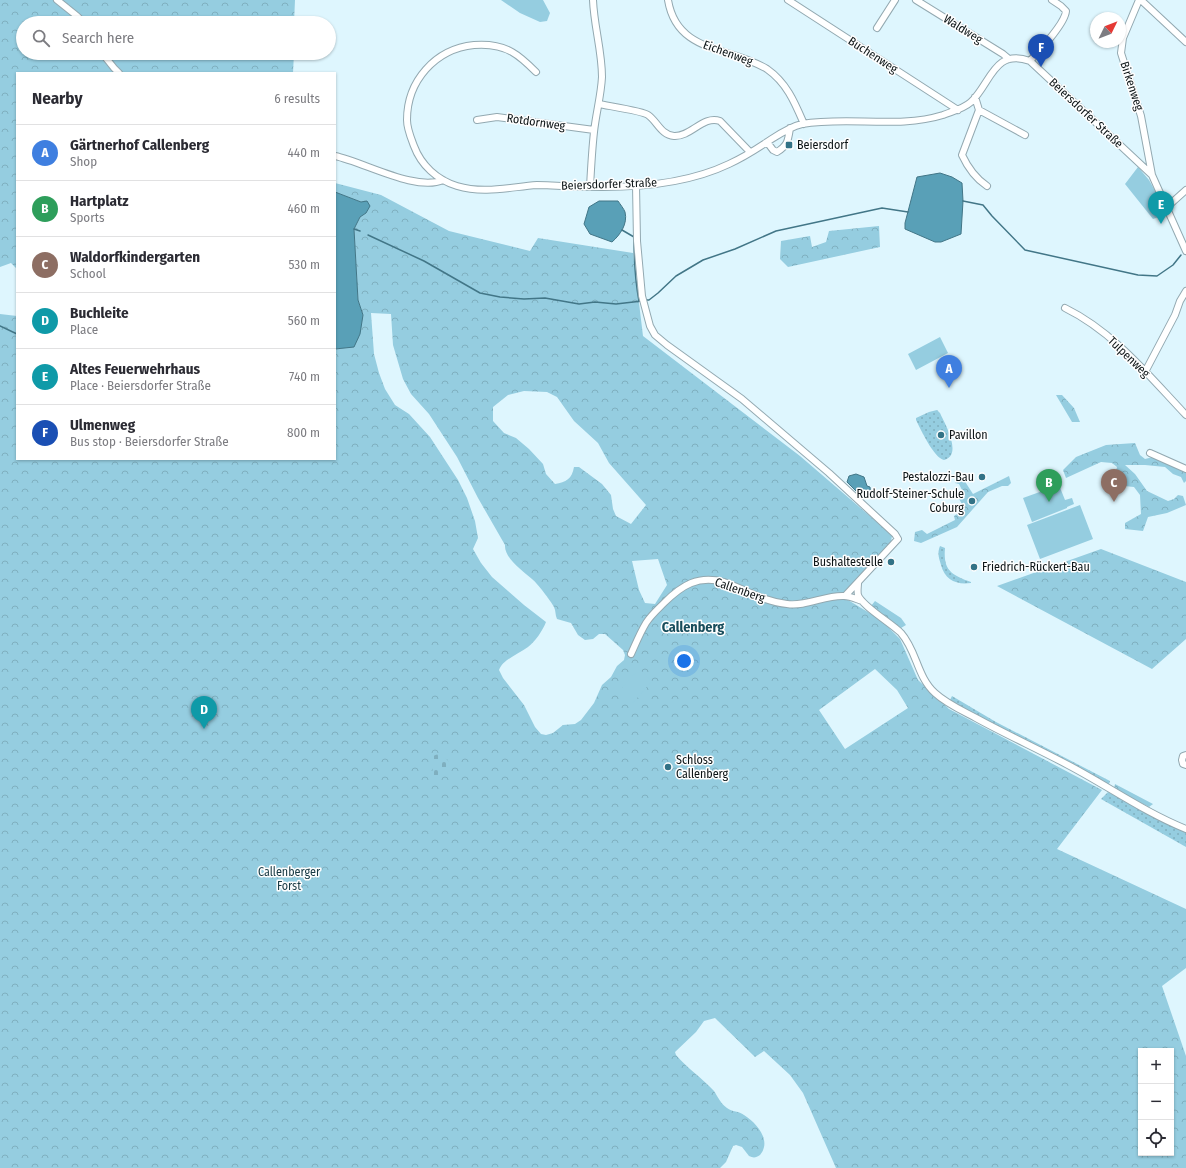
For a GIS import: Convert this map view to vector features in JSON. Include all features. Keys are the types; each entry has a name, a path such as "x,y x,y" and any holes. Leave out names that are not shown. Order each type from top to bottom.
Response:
{"street":[{"path":"58,0 77,16"},
{"path":"590,187 594,130 602,77 601,57 593,12 593,0"},
{"name":"Eichenweg","path":"668,0 670,11 676,24 685,34 701,43 751,60 768,70 788,90 794,99 804,124"},
{"name":"Buchenweg","path":"788,0 958,110"},
{"path":"877,28 895,0"},
{"name":"Waldweg","path":"916,0 923,2 1009,59"},
{"path":"1009,59 1021,58 1030,61 1057,29 1065,16 1066,11 1052,0"},
{"path":"1140,0 1186,42"},
{"name":"Birkenweg","path":"1140,0 1123,38 1121,53 1141,116 1152,175"},
{"name":"Beiersdorfer Straße","path":"536,72 512,52 502,47 484,44 465,46 447,52 438,58 424,72 412,91 407,115 408,130 416,153 422,163 443,180 456,186 473,190 538,185 590,187 671,182 693,177 728,165 767,142 780,132 804,124 913,121 935,117 958,110 976,97 994,70 1009,59"},
{"path":"108,60 119,72"},
{"name":"Beiersdorfer Straße","path":"1030,61 1152,175 1186,252"},
{"path":"976,97 979,110 962,155 968,168 977,180 987,186"},
{"path":"599,104 646,113 662,131 674,136 688,131 708,120 717,120 720,121 750,152"},
{"path":"979,110 1025,135"},
{"name":"Rotdornweg","path":"478,120 497,117 594,130"},
{"path":"767,142 773,150 777,152 787,144 790,128"},
{"path":"336,156 384,173 420,183 437,183 443,180"},
{"path":"636,185 637,241 642,296 650,326 655,335 742,399 829,473 895,534 898,539 845,596 862,601"},
{"path":"1167,207 1186,190"},
{"path":"1145,372 1186,291"},
{"name":"Tulpenweg","path":"1065,308 1083,317 1114,341 1186,415"},
{"path":"1150,453 1186,469"},
{"name":"Callenberg","path":"631,654 646,623 653,614 675,591 698,580 717,581 767,600 788,605 845,596"},
{"path":"858,583 858,595 862,601 902,634 910,647 922,676 928,686 936,694 1002,732 1186,829"},
{"path":"1186,755 1183,756 1182,760 1183,764 1186,765"}],"green space":[{"path":"0,0 295,0 294,16 16,16 16,60 294,60 293,72 16,72 16,268 11,263 0,267"},
{"path":"501,0 543,0 550,13 547,21 540,22 520,13"},
{"path":"1138,167 1149,180 1168,214 1153,219 1125,184"},
{"name":"Callenberger Forst","path":"336,183 381,195 449,231 530,251 538,238 633,253 643,336 800,456 892,535 891,543 848,591 848,600 881,620 900,639 918,680 949,709 1102,790 1057,849 1186,909 1186,968 1162,986 1186,1056 1186,1168 836,1168 803,1093 790,1075 764,1051 755,1057 715,1018 704,1021 696,1032 675,1052 676,1055 714,1091 725,1106 749,1118 758,1127 764,1138 763,1150 760,1155 757,1157 749,1156 742,1147 736,1145 733,1146 726,1162 720,1168 0,1168 0,314 16,316 16,460 336,460 336,349 341,349 363,315 358,300 354,229 360,217 366,213 361,202 336,192","holes":["371,313 391,314 393,345 403,379 411,394 429,414 457,457 505,545 508,555 544,592 554,607 557,619 571,623 578,635 585,640 593,639 599,634 605,634 623,650 625,655 624,660 617,666 611,677 602,685 594,703 581,720 575,724 563,725 553,733 546,735 541,734 535,727 524,705 503,678 499,670 504,663 531,645 543,629 546,622 492,577 481,563 473,549 478,538 475,521 467,498 458,480 430,437 409,414 395,405 385,389 374,354","524,391 547,392 557,397 574,421 598,443 609,463 646,505 631,524 616,516 613,509 611,495 602,484 579,467 574,467 572,474 568,479 555,484 546,474 543,464 529,449 516,438 504,433 493,421 493,407 508,395","658,559 667,585 655,604 645,603 639,590 632,561","875,669 897,690 908,708 845,749 819,710"]},
{"path":"879,226 880,247 788,267 780,259 781,241 810,236 812,247 826,242 829,231"},
{"path":"940,337 948,353 916,370 908,354"},
{"path":"1056,395 1062,395 1074,408 1080,422 1072,422"},
{"path":"937,410 940,413 948,431 952,446 952,452 949,457 944,460 940,458 932,449 924,437 916,420 916,418"},
{"path":"1135,443 1140,455 1145,459 1153,457 1186,472 1186,481 1184,483 1181,477 1173,474 1165,467 1125,465 1135,474 1147,491 1168,501 1174,499 1178,495 1183,496 1186,505 1167,513 1148,517 1143,531 1125,529 1125,523 1141,514 1140,495 1134,487 1124,486 1115,475 1117,467 1112,463 1101,462 1066,478 1063,470 1076,457 1106,445"},
{"path":"1009,476 1011,483 1008,486 1002,486 988,492 957,527 921,543 914,541 915,532 922,530 927,534 955,520 954,516 965,509 959,499 965,496 959,484 955,483 958,478 964,480 973,494"},
{"path":"1059,485 1065,500 1072,498 1074,504 1032,522 1023,498"},
{"path":"1080,505 1093,539 1040,559 1027,525"},
{"path":"940,546 945,548 945,562 950,571 958,577 971,583 956,582 948,578 943,570 939,558"},
{"path":"1101,549 1186,582 1186,639 1152,669 997,586"},
{"path":"875,601 901,618 906,625 901,628 871,606"},
{"path":"639,669 652,681 632,704 619,691"},
{"path":"952,696 996,722 1110,781 1109,784 1105,784 972,713 950,700"},
{"path":"441,753 451,764 447,774 434,777 430,757"},
{"path":"1115,784 1153,804 1149,807 1114,789"},
{"path":"1108,792 1162,821 1186,831 1186,847 1101,799"}],"shaded area":[{"path":"940,173 952,177 962,183 963,201 961,234 941,242 935,242 905,229 905,223 917,177"},
{"path":"336,192 361,202 367,201 370,206 366,213 360,217 354,229 358,300 363,315 360,334 354,347 336,349"},
{"path":"599,201 618,201 625,212 626,216 623,229 612,242 590,234 584,224 589,207"},
{"path":"856,474 864,477 867,486 870,487 871,496 862,497 847,482 849,476"}],"waterway":[{"path":"963,201 983,205 1025,250 1138,275 1157,276 1173,265 1181,255"},
{"path":"646,300 649,300 658,293 676,276 703,260 735,249 776,231 882,208 908,212"},
{"path":"354,229 360,231"},
{"path":"622,230 634,237 635,269 639,301"},
{"path":"368,235 424,261 480,293 500,297 524,299 545,298 579,304 595,302 616,304 642,301"},
{"path":"0,326 16,334"}],"place":[{"name":"Ulmenweg","path":"1041,67"},
{"name":"Beiersdorf","path":"789,145"},
{"name":"Altes Feuerwehrhaus","path":"1161,224"},
{"name":"Gärtnerhof Callenberg","path":"949,388"},
{"name":"Pavillon","path":"941,435"},
{"name":"Pestalozzi-Bau","path":"982,477"},
{"name":"Rudolf-Steiner-Schule Coburg","path":"972,501"},
{"name":"Hartplatz","path":"1049,502"},
{"name":"Waldorfkindergarten","path":"1114,502"},
{"name":"Bushaltestelle","path":"891,562"},
{"name":"Friedrich-Rückert-Bau","path":"974,567"},
{"name":"Buchleite","path":"204,729"},
{"name":"Schloss Callenberg","path":"668,767"}],"district":[{"name":"Callenberg","path":"693,627"}]}
